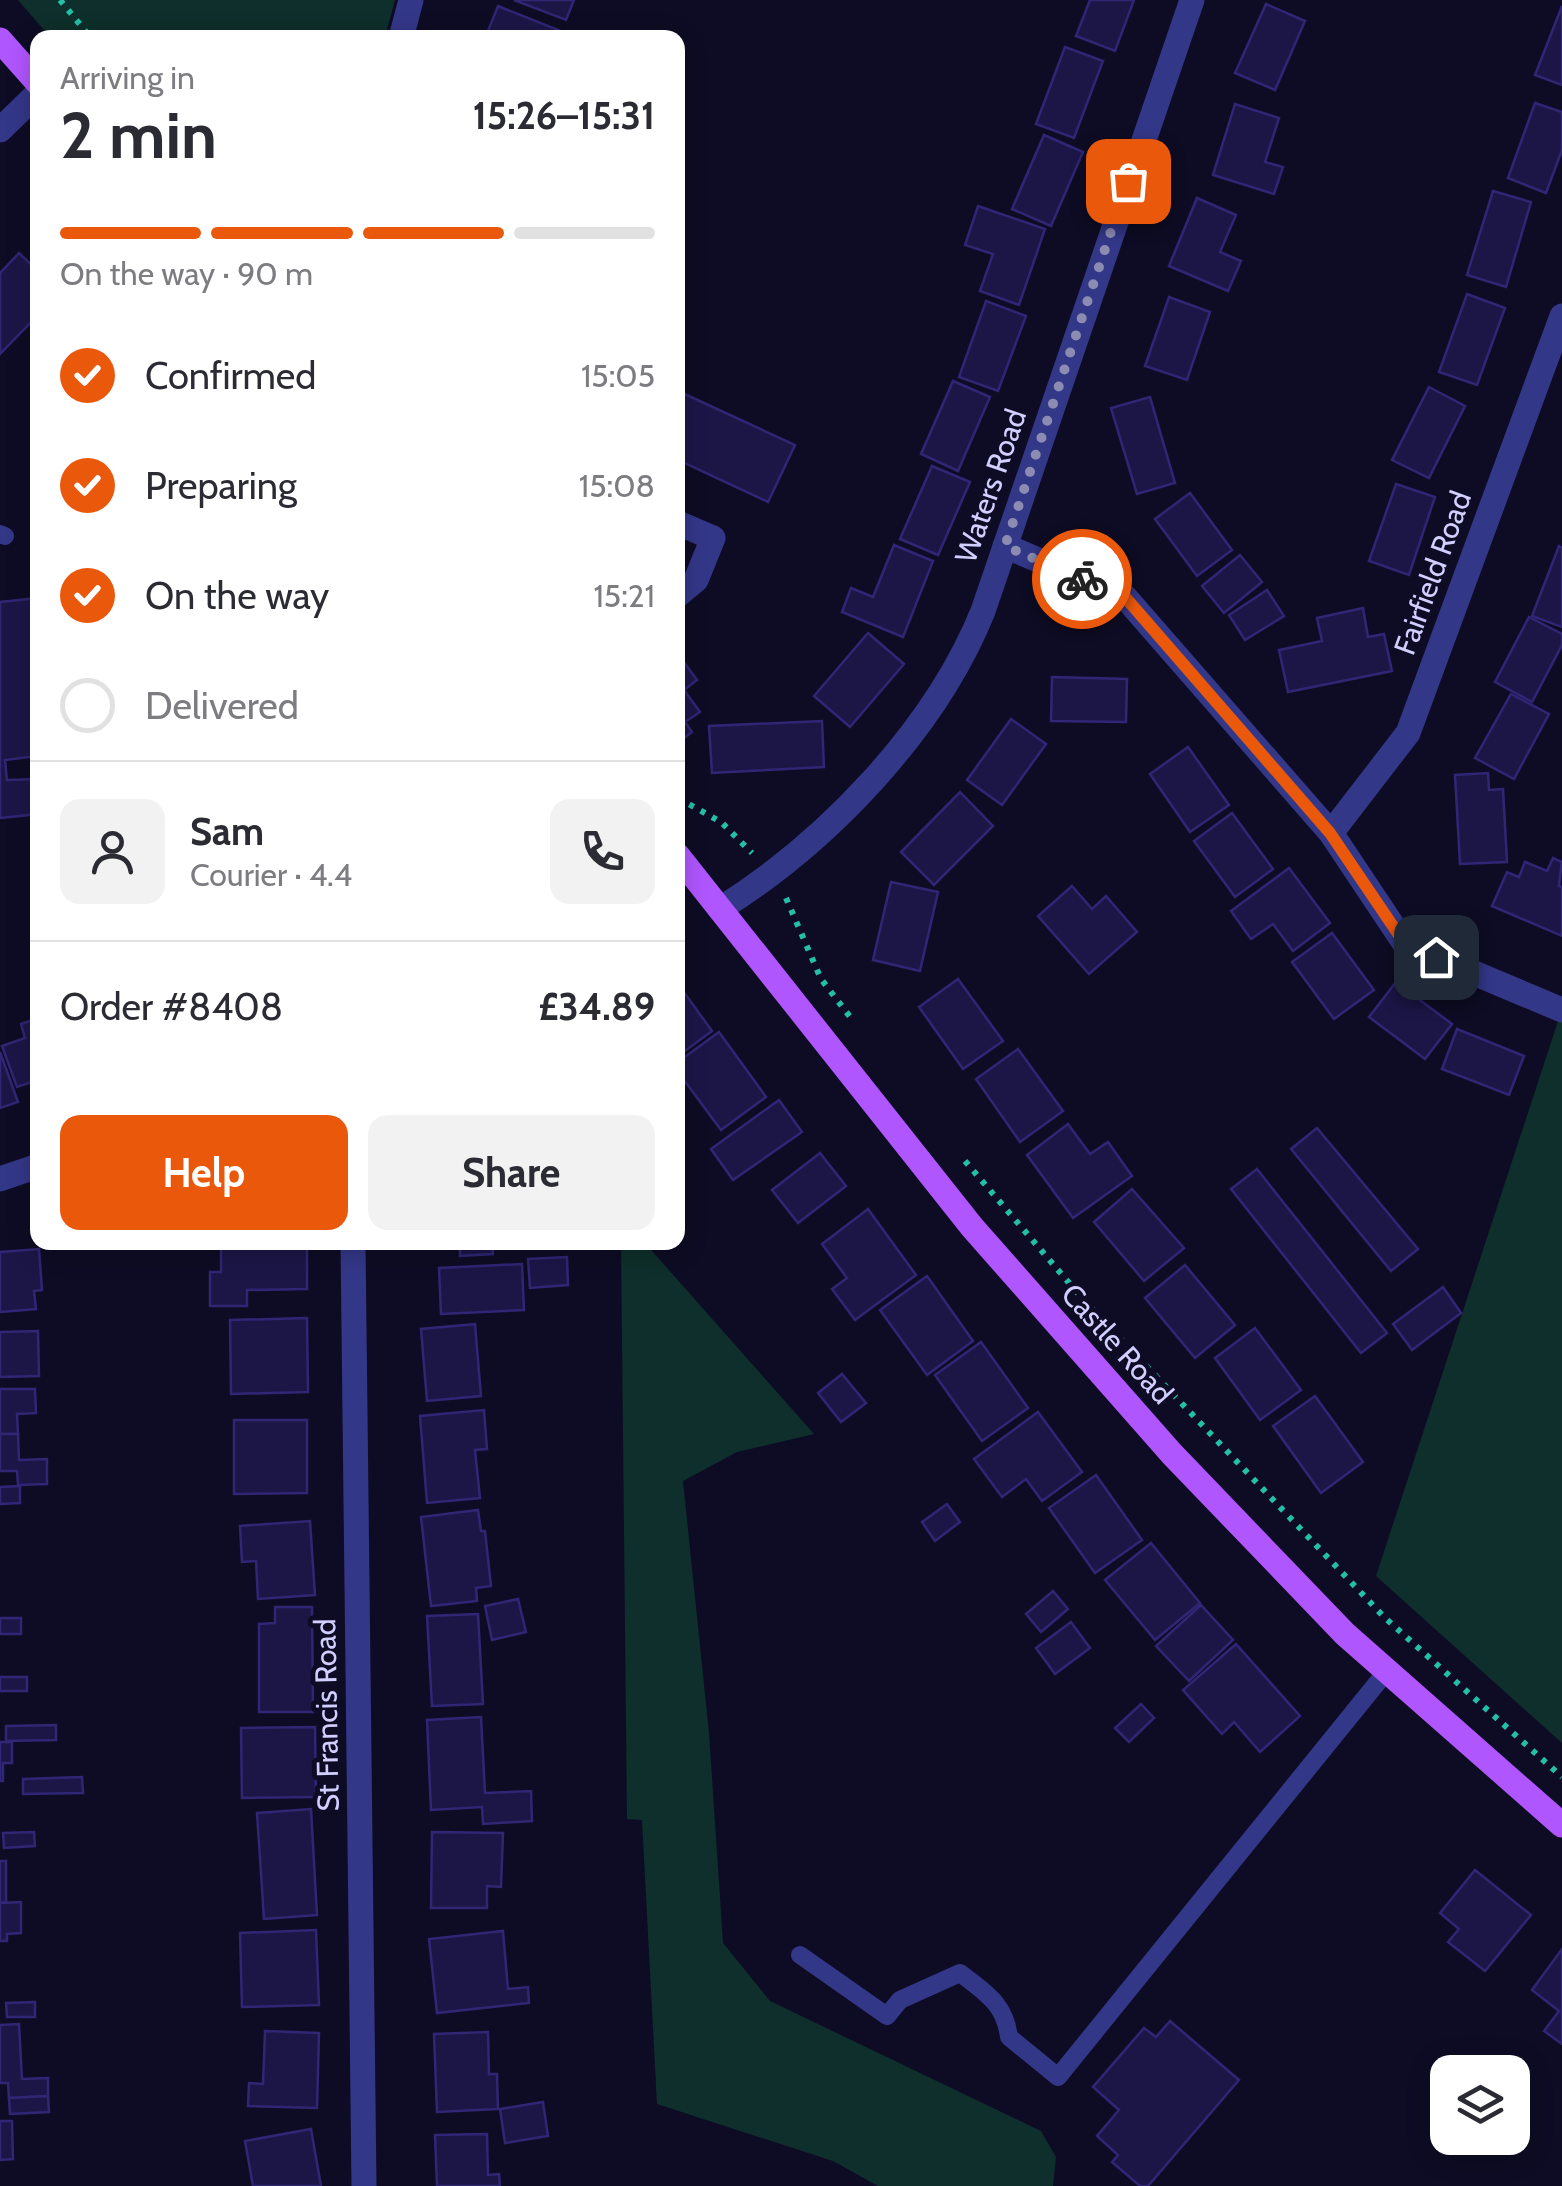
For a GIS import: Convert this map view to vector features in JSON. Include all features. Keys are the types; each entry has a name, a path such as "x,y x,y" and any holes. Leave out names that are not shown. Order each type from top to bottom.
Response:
{"main road":[{"path":"0,40 30,74"},
{"name":"Castle Road","path":"685,865 855,1084 1050,1318 1248,1536 1386,1672 1562,1824"}],"street":[{"path":"404,30 411,0"},
{"name":"Waters Road","path":"720,909 775,874 878,771 957,669 1005,546 1192,0"},
{"path":"0,130 30,101"},
{"name":"Fairfield Road","path":"1330,833 1408,734 1562,316"},
{"path":"685,526 714,538 696,580 685,589"},
{"path":"1005,546 1125,597 1330,833 1405,944 1562,1010"},
{"path":"0,1179 30,1169"},
{"name":"St Francis Road","path":"353,1250 364,2186"}],"lane":[{"path":"800,1955 887,2016 900,2000 960,1973 996,2001 1007,2016 1009,2037 1058,2077 1386,1672"}],"path":[{"path":"60,0 85,30"},
{"path":"685,802 721,822 775,874 822,979 858,1026"},
{"path":"954,1150 1081,1297 1384,1617 1562,1776"}],"green space":[{"path":"18,0 395,0 387,30 44,30"},
{"path":"1562,1009 1562,1743 1376,1576"},
{"path":"621,1250 651,1250 814,1434 737,1452 683,1481 709,1733 723,1943 770,2001 1041,2131 1056,2157 1053,2186 878,2186 833,2161 657,2104 642,1820 627,1819"}],"building":[{"path":"514,0 574,0 566,20"},
{"path":"1090,0 1134,0 1115,51 1076,36"},
{"path":"1266,4 1305,21 1275,90 1235,73"},
{"path":"498,6 558,30 488,30"},
{"path":"1562,6 1562,85 1535,75"},
{"path":"1065,47 1103,61 1074,138 1036,124"},
{"path":"1535,103 1562,112 1562,150 1546,193 1508,178"},
{"path":"1235,104 1279,118 1265,162 1283,167 1274,194 1213,175"},
{"path":"1044,135 1083,152 1051,226 1012,209"},
{"path":"1493,191 1531,202 1506,287 1467,275"},
{"path":"1197,198 1236,215 1220,252 1241,261 1228,291 1169,266"},
{"path":"978,206 1045,229 1019,305 980,291 993,254 965,245"},
{"path":"19,253 30,263 30,323 0,354 0,273"},
{"path":"1467,294 1505,308 1477,385 1439,372"},
{"path":"1169,297 1210,312 1187,380 1145,366"},
{"path":"986,301 1026,316 998,391 959,377"},
{"path":"953,381 990,397 958,471 921,454"},
{"path":"1429,387 1465,406 1429,478 1392,460"},
{"path":"685,394 795,445 768,502 685,463"},
{"path":"1150,397 1175,483 1137,494 1111,408"},
{"path":"932,466 970,482 938,555 900,539"},
{"path":"1396,484 1435,497 1409,575 1369,561"},
{"path":"1190,493 1232,550 1197,576 1155,519"},
{"path":"894,545 933,561 903,637 842,612 851,588 873,597"},
{"path":"1559,546 1562,548 1562,627 1532,616"},
{"path":"1240,555 1262,582 1224,613 1202,586"},
{"path":"1267,590 1284,616 1245,640 1229,615"},
{"path":"30,599 30,757 5,760 7,780 30,779 30,815 0,818 0,602"},
{"path":"1363,608 1368,637 1384,634 1392,671 1288,692 1279,650 1322,641 1317,618"},
{"path":"1529,617 1562,634 1562,645 1532,702 1495,682"},
{"path":"868,633 904,664 850,727 814,696"},
{"path":"685,664 697,680 685,689"},
{"path":"1052,677 1127,679 1126,722 1051,721"},
{"path":"685,691 700,712 685,722"},
{"path":"1511,694 1549,714 1514,779 1475,758"},
{"path":"1011,719 1046,744 1002,805 967,780"},
{"path":"822,721 824,767 712,773 709,726"},
{"path":"1188,747 1229,805 1190,832 1150,774"},
{"path":"1488,773 1489,790 1503,789 1507,862 1460,864 1455,775"},
{"path":"960,792 993,826 934,885 901,852"},
{"path":"1232,813 1273,869 1235,897 1194,841"},
{"path":"1553,858 1562,862 1562,936 1492,906 1507,872 1519,877 1525,862 1547,871"},
{"path":"1289,868 1330,923 1293,951 1273,924 1251,939 1231,911"},
{"path":"891,882 938,892 920,971 873,960"},
{"path":"1072,886 1092,909 1106,896 1137,932 1089,974 1038,916"},
{"path":"1332,933 1374,990 1334,1019 1292,962"},
{"path":"958,979 1003,1041 963,1069 919,1007"},
{"path":"1396,982 1452,1024 1425,1059 1369,1017"},
{"path":"685,994 712,1031 685,1051"},
{"path":"30,1021 30,1083 17,1087 2,1046 25,1038 21,1024"},
{"path":"1457,1029 1524,1056 1509,1095 1442,1069"},
{"path":"719,1032 766,1097 721,1130 685,1081 685,1057"},
{"path":"1018,1049 1063,1111 1020,1142 976,1079"},
{"path":"0,1052 18,1102 0,1108"},
{"path":"779,1100 802,1132 733,1180 711,1149"},
{"path":"1068,1124 1090,1154 1108,1142 1132,1176 1073,1218 1027,1155"},
{"path":"1317,1128 1418,1249 1391,1271 1291,1149"},
{"path":"820,1153 846,1186 798,1223 772,1190"},
{"path":"1257,1169 1387,1333 1361,1353 1231,1189"},
{"path":"1132,1189 1184,1248 1144,1281 1094,1222"},
{"path":"868,1209 916,1275 855,1320 832,1289 847,1278 822,1244"},
{"path":"39,1250 42,1290 34,1291 36,1309 0,1312 0,1252"},
{"path":"221,1250 307,1250 307,1289 247,1290 247,1306 210,1306 210,1272 221,1272"},
{"path":"460,1250 493,1250 493,1254 460,1256"},
{"path":"567,1257 568,1285 530,1288 528,1259"},
{"path":"522,1264 524,1310 441,1314 439,1268"},
{"path":"1185,1265 1235,1325 1195,1358 1145,1298"},
{"path":"927,1276 973,1341 927,1375 880,1310"},
{"path":"1443,1287 1461,1313 1412,1350 1393,1324"},
{"path":"307,1318 308,1392 231,1394 230,1320"},
{"path":"475,1324 481,1396 427,1401 421,1329"},
{"path":"1255,1328 1301,1390 1260,1420 1215,1358"},
{"path":"38,1331 39,1376 0,1377 0,1332"},
{"path":"981,1342 1028,1408 982,1441 935,1375"},
{"path":"842,1374 866,1403 841,1422 818,1393"},
{"path":"0,1389 35,1389 36,1413 17,1414 18,1434 0,1434"},
{"path":"1315,1396 1363,1462 1321,1493 1273,1426"},
{"path":"484,1410 487,1449 475,1450 480,1498 427,1503 420,1416"},
{"path":"1038,1412 1082,1472 1042,1501 1026,1479 1002,1497 974,1459"},
{"path":"234,1420 307,1420 307,1493 234,1494"},
{"path":"0,1434 18,1434 19,1460 47,1459 47,1484 18,1485 17,1471 0,1471"},
{"path":"1096,1475 1142,1540 1095,1573 1049,1508"},
{"path":"20,1486 20,1503 0,1504 0,1487"},
{"path":"947,1504 960,1522 935,1541 922,1522"},
{"path":"478,1510 481,1531 485,1531 491,1586 476,1588 477,1601 431,1606 421,1517"},
{"path":"310,1521 315,1595 258,1599 256,1561 242,1562 240,1526"},
{"path":"1151,1543 1200,1603 1155,1640 1105,1580"},
{"path":"1053,1591 1068,1609 1041,1632 1026,1614"},
{"path":"518,1599 526,1632 492,1640 485,1606"},
{"path":"1201,1605 1233,1640 1189,1681 1156,1646"},
{"path":"275,1607 312,1607 313,1712 259,1712 259,1624 275,1623"},
{"path":"478,1614 483,1704 432,1706 427,1616"},
{"path":"0,1618 21,1618 21,1634 0,1634"},
{"path":"1071,1622 1090,1648 1055,1674 1036,1648"},
{"path":"1236,1644 1300,1716 1260,1752 1234,1722 1222,1734 1183,1690"},
{"path":"0,1677 27,1677 27,1691 0,1691"},
{"path":"1141,1704 1154,1718 1129,1742 1115,1728"},
{"path":"481,1717 485,1793 531,1791 532,1821 483,1824 482,1807 431,1810 427,1720"},
{"path":"56,1725 56,1740 6,1741 6,1726"},
{"path":"315,1727 316,1797 242,1798 241,1728"},
{"path":"0,1742 12,1742 12,1763 3,1763 3,1781 0,1781"},
{"path":"82,1777 83,1793 23,1794 23,1779"},
{"path":"311,1809 317,1915 264,1919 257,1813"},
{"path":"34,1832 35,1846 4,1848 3,1833"},
{"path":"432,1832 503,1833 501,1887 487,1886 487,1908 431,1908"},
{"path":"0,1861 6,1861 6,1902 0,1903"},
{"path":"1475,1870 1531,1915 1485,1971 1448,1942 1459,1929 1440,1913"},
{"path":"21,1902 21,1933 7,1934 7,1941 0,1941 0,1903"},
{"path":"316,1930 319,2005 242,2007 240,1933"},
{"path":"503,1931 508,1989 528,1987 529,2003 437,2013 429,1939"},
{"path":"1562,1949 1562,2044 1544,2031 1559,2011 1532,1990"},
{"path":"35,2002 35,2017 7,2017 6,2003"},
{"path":"1170,2021 1239,2080 1148,2186 1140,2186 1112,2162 1118,2155 1097,2136 1119,2110 1093,2087 1144,2028 1156,2037"},
{"path":"19,2024 22,2079 48,2078 48,2096 9,2098 8,2083 0,2083 0,2025"},
{"path":"265,2031 319,2033 317,2108 248,2106 249,2083 263,2084"},
{"path":"488,2032 489,2074 497,2074 498,2109 437,2112 434,2034"},
{"path":"48,2096 49,2112 10,2114 9,2098"},
{"path":"543,2102 548,2136 505,2143 500,2109"},
{"path":"0,2121 12,2121 13,2159 0,2160"},
{"path":"311,2129 321,2186 253,2186 245,2141"},
{"path":"487,2134 488,2175 499,2174 500,2186 437,2186 435,2135"}],"way so far":[{"path":"1082,579 1005,546 1128,181"}],"route":[{"path":"1082,579 1125,597 1330,833 1405,944 1436,957"}]}
